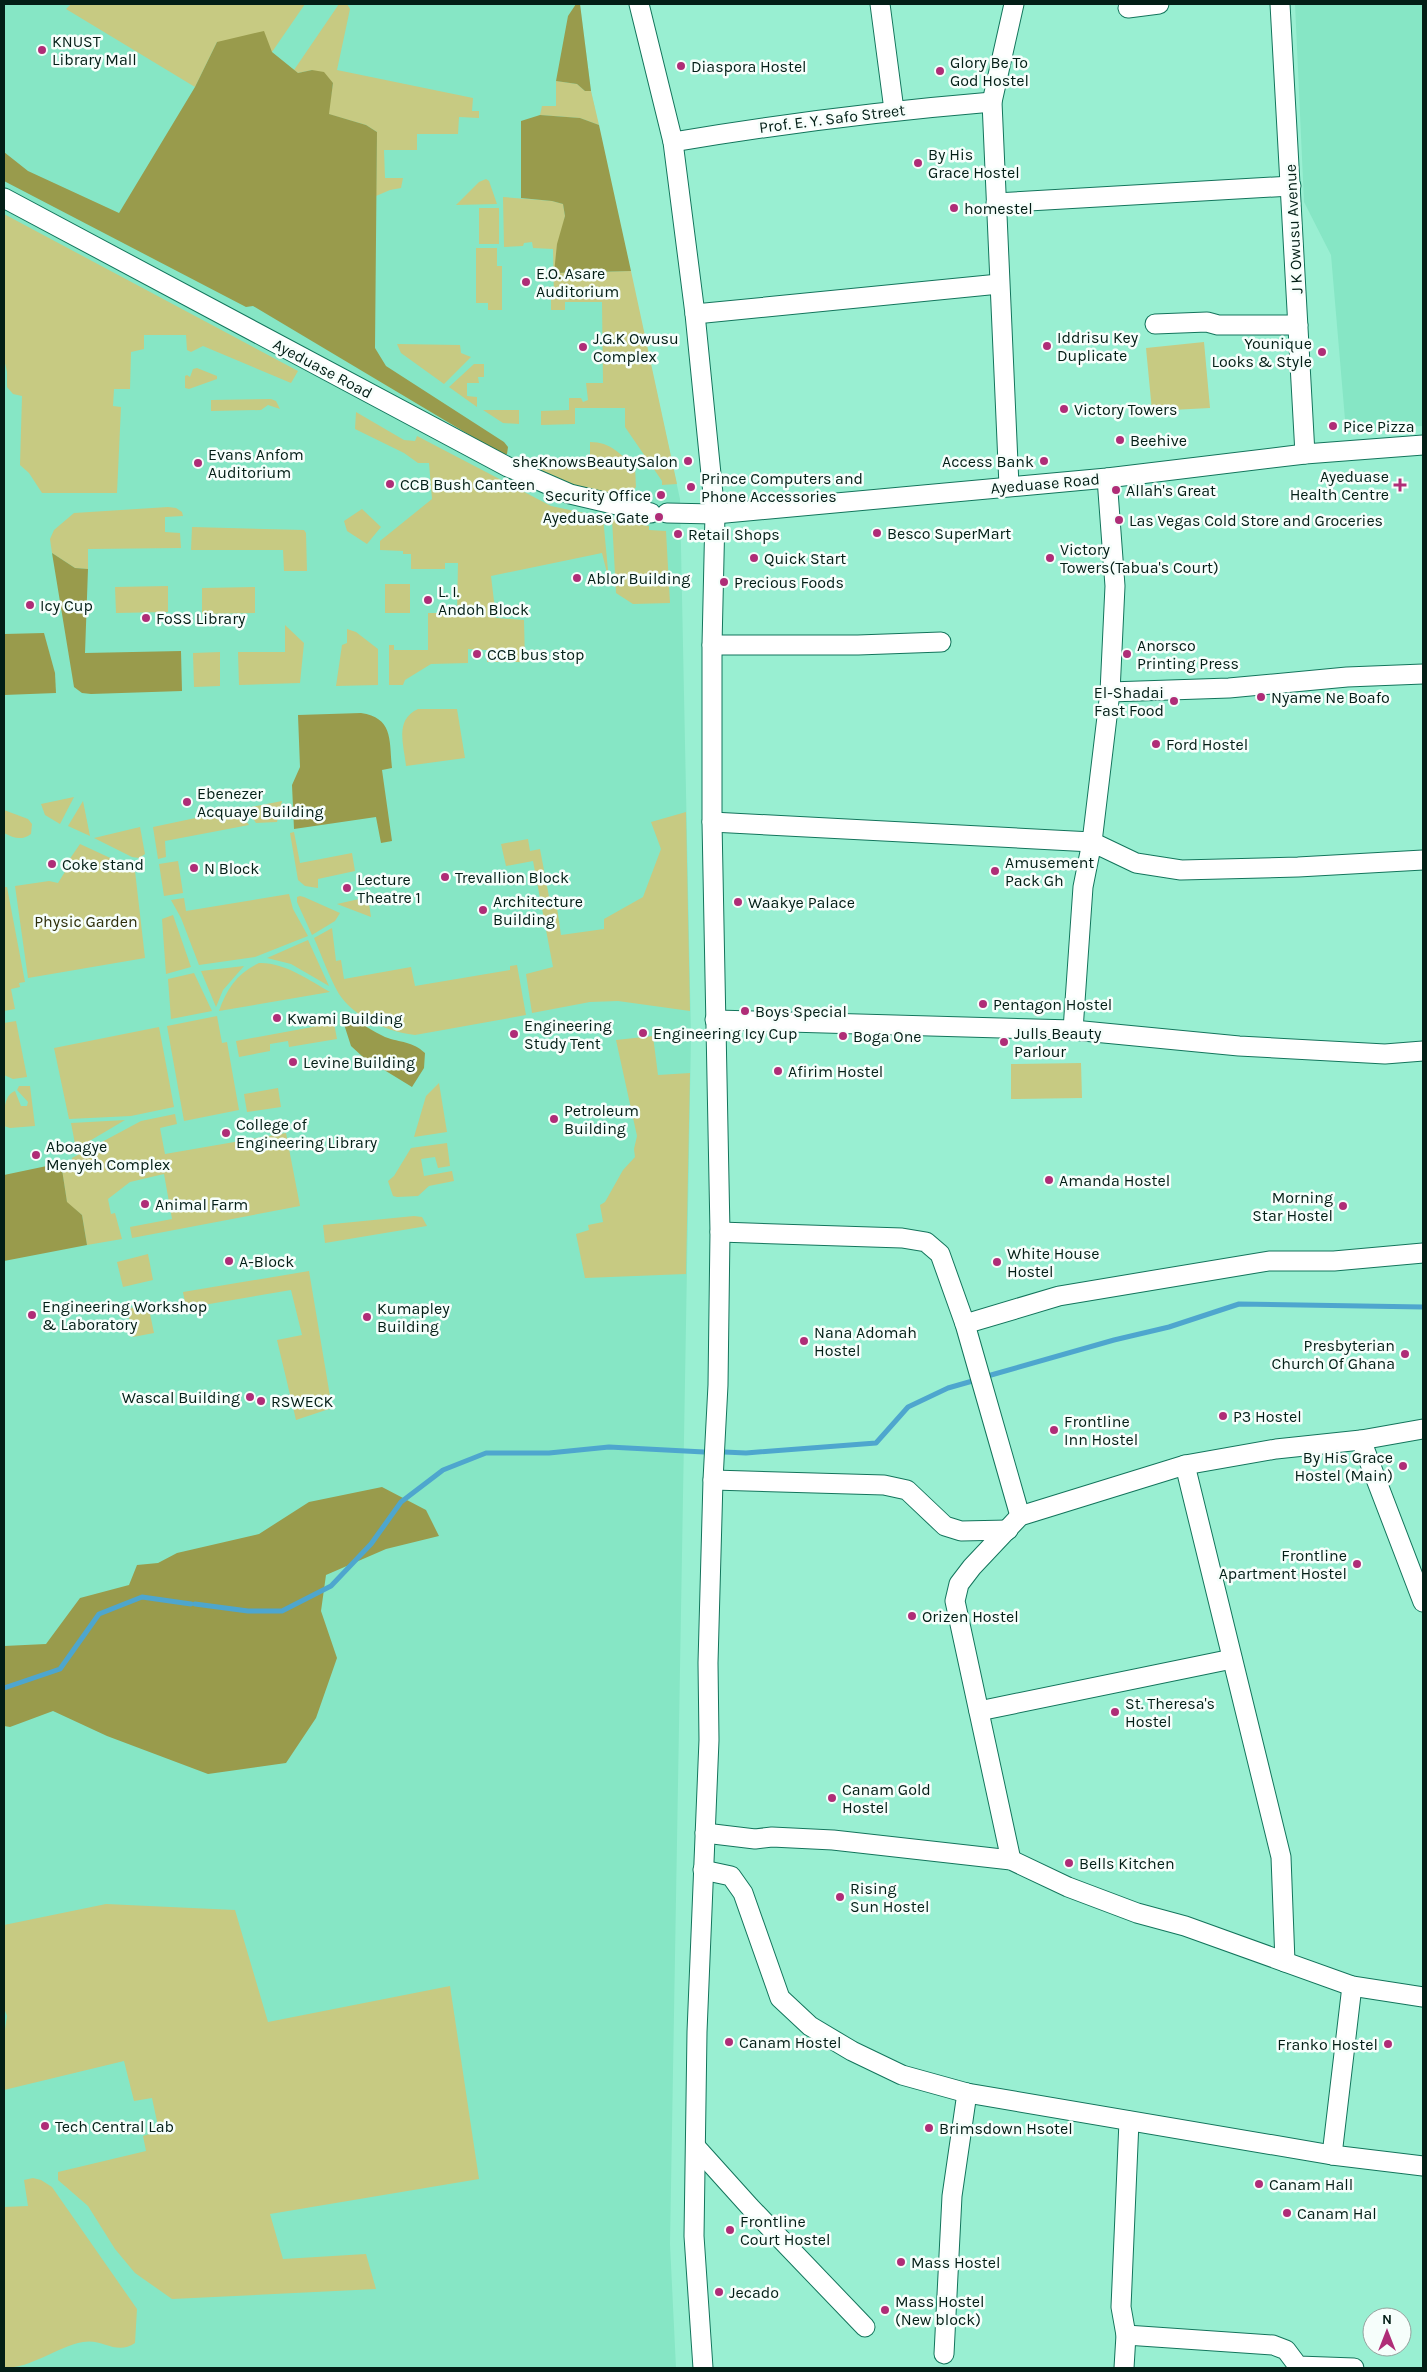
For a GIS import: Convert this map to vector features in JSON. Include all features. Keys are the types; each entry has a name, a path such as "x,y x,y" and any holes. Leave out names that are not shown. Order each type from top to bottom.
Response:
{"street":[{"path":"639,4 673,142 695,314 715,514 712,645 712,822 720,1232 718,1386 712,1480 708,1663 709,1740 703,1870 694,2236 703,2368"},
{"path":"880,4 894,110"},
{"path":"1010,486 999,284 992,102 1014,4"},
{"path":"1128,8 1159,4"},
{"name":"J K Owusu Avenue","path":"1280,4 1305,454"},
{"name":"Prof. E. Y. Safo Street","path":"673,142 783,123 894,110 992,102"},
{"path":"996,203 1291,186"},
{"name":"Ayeduase Road","path":"4,198 508,467 570,494 659,513 715,514 1106,478 1305,454 1423,445"},
{"path":"695,314 999,284"},
{"path":"1154,324 1207,322 1218,326 1298,325"},
{"path":"1073,1030 1082,886 1092,842 1110,692 1115,586 1106,478"},
{"path":"712,645 858,645 941,642"},
{"path":"1110,692 1229,688 1347,677 1423,674"},
{"path":"712,822 1092,842 1136,863 1181,870 1298,867 1423,860"},
{"path":"715,1020 1073,1030 1239,1046 1386,1054 1423,1051"},
{"path":"720,1232 902,1238 926,1242 940,1254 965,1324 1014,1523"},
{"path":"965,1324 1059,1296 1268,1261 1334,1261 1423,1254"},
{"path":"712,1480 884,1485 908,1490 945,1526 961,1531 1014,1523 1184,1464 1276,1449 1361,1440 1423,1430"},
{"path":"1361,1440 1423,1602"},
{"path":"1184,1464 1280,1856 1284,1892 1285,1962"},
{"path":"1011,1860 956,1601 959,1584 1014,1523"},
{"path":"979,1711 1232,1659"},
{"path":"705,1833 754,1838 833,1840 1011,1860 1068,1886 1137,1913 1185,1926 1352,1986 1423,1997"},
{"path":"703,1870 731,1876 743,1893 780,1998 810,2026 852,2051 902,2076 968,2094 1332,2155 1423,2166"},
{"path":"1332,2155 1352,1986"},
{"path":"944,2354 952,2196 968,2094"},
{"path":"1124,2368 1126,2335 1121,2307 1129,2121"},
{"path":"696,2148 865,2326"},
{"path":"1126,2335 1273,2344 1286,2350 1298,2367 1354,2368"}],"shaded area":[{"path":"4,4 580,4 591,91 680,499 691,1036 670,2244 676,2368 4,2368"},
{"path":"576,4 580,4 591,91 585,91 577,84 556,81 568,16"},
{"path":"1295,4 1423,4 1423,426 1346,431 1331,255 1304,202"},
{"path":"264,31 272,52 298,73 312,70 324,72 333,83 329,114 366,125 377,132 375,348 386,366 504,442 508,447 507,454 503,455 253,306 246,307 4,181 4,152 28,171 119,213 195,87 217,42"},
{"path":"540,115 580,118 599,125 631,271 554,273 557,244 565,216 563,204 521,198 521,121"},
{"path":"52,553 75,568 88,569 85,653 181,651 182,691 91,694 82,693 74,687"},
{"path":"44,633 55,673 56,693 4,695 4,634"},
{"path":"361,713 372,716 385,725 390,740 392,768 382,770 392,841 381,843 376,817 294,829 292,785 300,767 298,715"},
{"path":"348,1014 380,1035 411,1044 425,1053 424,1068 412,1087 363,1057 351,1046 342,1018"},
{"path":"61,1163 67,1202 82,1215 87,1245 4,1261 4,1175"},
{"path":"382,1487 426,1510 439,1536 386,1549 326,1575 321,1611 337,1658 316,1718 286,1763 208,1774 107,1736 53,1711 10,1727 4,1726 4,1646 46,1644 80,1598 129,1585 137,1565 158,1563 177,1553 259,1534 309,1502"}],"green space":[{"path":"71,4 305,4 272,52 217,42 195,87 66,9"},
{"path":"339,4 347,4 350,9 337,70 473,98 472,111 479,111 479,118 459,117 458,134 417,134 417,150 384,150 385,178 403,178 401,188 376,196 377,132 366,125 328,114 333,83 312,70 298,73 294,70"},
{"path":"556,81 577,84 585,91 591,91 599,125 580,118 540,115 542,106 556,106"},
{"path":"486,179 489,181 497,204 456,205 479,182"},
{"path":"503,197 552,201 563,204 565,216 554,273 631,271 677,484 662,485 662,481 625,427 625,408 575,408 575,424 541,425 541,411 569,410 569,398 581,398 583,402 588,400 586,383 603,383 602,302 565,302 565,310 551,310 551,299 554,298 553,249 533,248 532,242 524,243 523,246 504,247"},
{"path":"479,208 499,208 499,244 479,244"},
{"path":"4,214 298,371 291,383 203,346 191,352 187,350 186,335 144,335 144,349 131,352 130,389 114,389 113,406 121,407 117,493 42,493 29,473 20,465 22,396 13,394 7,387 7,372 4,359"},
{"path":"476,248 497,248 497,266 502,266 502,310 488,310 488,303 476,303"},
{"path":"1204,342 1210,408 1152,411 1146,348"},
{"path":"397,344 460,345 461,353 471,357 444,384 401,353"},
{"path":"474,364 484,364 484,377 478,377 479,383 467,383 467,396 477,397 477,407 449,387"},
{"path":"197,368 217,376 217,379 189,389 185,388 185,376 190,377 193,369"},
{"path":"271,399 276,401 280,409 268,405 261,410 211,411 211,400"},
{"path":"483,410 519,410 519,424 503,423"},
{"path":"356,412 404,440 415,441 417,436 551,506 603,517 609,581 602,553 491,576 496,618 524,620 525,662 487,662 487,650 468,649 468,663 431,664 405,680 403,685 389,685 389,645 394,645 394,650 428,650 428,613 457,613 458,563 445,563 445,569 411,569 411,554 403,554 403,551 380,550 380,541 432,499 429,463 418,463 404,453 355,429"},
{"path":"590,442 610,446 635,467 636,487 627,497 552,478 511,459 590,458"},
{"path":"176,508 182,512 183,516 165,517 165,532 180,533 181,548 88,549 88,569 75,568 52,553 50,539 54,530 74,513"},
{"path":"362,509 381,527 367,544 347,531 344,521"},
{"path":"612,519 649,526 649,530 666,531 670,603 633,604 616,593"},
{"path":"192,527 304,530 306,533 307,571 284,571 283,550 191,550"},
{"path":"385,584 410,584 410,613 385,613"},
{"path":"168,586 168,612 116,613 115,587"},
{"path":"255,587 255,613 202,614 202,588"},
{"path":"285,625 304,643 300,683 239,685 238,652 285,652"},
{"path":"347,629 356,632 378,649 378,685 336,686 342,645 347,643"},
{"path":"220,652 220,686 194,687 193,653"},
{"path":"418,709 457,709 465,758 406,766 402,734 403,726 411,714"},
{"path":"74,797 60,824 45,815 41,804"},
{"path":"83,801 90,836 68,826"},
{"path":"282,801 277,822 256,823 246,808"},
{"path":"238,809 249,825 165,841 166,857 158,859 153,827"},
{"path":"4,810 28,819 32,824 31,834 24,838 18,838 4,833"},
{"path":"686,812 690,1011 618,1001 590,1002 532,1013 526,974 553,967 533,861 506,866 501,844 528,839 530,851 540,849 550,902 556,901 561,935 604,929 604,919 643,897 661,849 651,822"},
{"path":"140,827 145,854 139,858 132,857 94,838"},
{"path":"294,832 300,863 352,853 355,871 318,879 318,888 305,886 298,880 290,833"},
{"name":"Physic Garden","path":"80,844 135,871 145,958 28,978 15,886 49,881 58,883 71,862 69,860"},
{"path":"178,861 183,893 164,896 159,864"},
{"path":"4,887 7,887 25,982 19,983 20,987 11,989 15,1009 4,1011"},
{"path":"289,894 293,909 308,936 255,957 199,965 181,918 171,900 184,898 186,911"},
{"path":"300,896 340,913 335,921 312,935 297,902 297,897"},
{"path":"368,897 371,917 337,904"},
{"path":"173,915 191,967 166,974 162,919"},
{"path":"332,928 336,961 341,960 344,979 411,967 415,986 510,970 510,966 517,965 526,1015 415,1035 383,1027 363,1017 346,1003 339,994 314,938"},
{"path":"308,940 329,986 291,964 267,958"},
{"path":"259,963 278,965 305,977 330,992 219,1011 225,996 234,982 245,971"},
{"path":"244,966 223,990 216,1007 201,971"},
{"path":"194,973 212,1011 171,1019 168,979"},
{"path":"217,1016 222,1043 227,1042 239,1110 184,1121 167,1026"},
{"path":"16,1021 27,1077 13,1079 4,1075 4,1023"},
{"path":"334,1023 337,1039 289,1047 288,1041 270,1044 270,1051 239,1057 236,1041"},
{"path":"159,1027 174,1107 131,1116 69,1119 54,1048"},
{"path":"653,1036 658,1075 690,1073 686,1274 585,1278 576,1234 589,1230 588,1225 603,1222 600,1205 605,1202 623,1170 635,1157 634,1149 637,1136 616,1040"},
{"path":"1081,1063 1082,1098 1011,1099 1011,1064"},
{"path":"439,1083 447,1132 414,1137 426,1096"},
{"path":"19,1086 30,1086 35,1126 10,1128 4,1126 6,1101 11,1093 15,1091 21,1106 27,1106 28,1102 17,1090"},
{"path":"278,1088 281,1107 247,1112 244,1094"},
{"path":"175,1114 177,1124 160,1128 165,1154 286,1133 300,1206 132,1238 130,1227 172,1219 164,1174 130,1182 108,1199 111,1214 115,1213 122,1239 87,1245 82,1215 67,1203 61,1163 72,1161 72,1158 141,1121"},
{"path":"125,1120 76,1149 71,1123"},
{"path":"447,1143 450,1166 438,1168 435,1157 421,1159 424,1176 452,1171 454,1181 429,1186 418,1196 393,1196 388,1181 394,1176 411,1148"},
{"path":"414,1216 422,1217 427,1226 325,1243 323,1225"},
{"path":"148,1254 153,1280 123,1287 117,1262"},
{"path":"309,1271 332,1408 296,1420 277,1340 302,1335 291,1290 186,1308 183,1292"},
{"path":"148,1304 154,1333 133,1337 127,1309"},
{"path":"106,1904 235,1910 268,2022 450,1986 479,2179 270,2214 283,2259 366,2254 376,2289 172,2299 135,2273 115,2249 88,2206 58,2180 58,2172 146,2151 143,2136 159,2131 152,2098 134,2101 124,2061 4,2090 4,2036 7,2016 4,2008 4,1925"},
{"path":"33,2178 41,2180 52,2187 137,2309 135,2343 122,2348 97,2342 83,2342 63,2348 24,2365 4,2368 4,2207 28,2206 24,2180"}],"waterway":[{"path":"984,1377 1114,1340 1169,1327 1239,1304 1423,1307"},
{"path":"724,1452 746,1453 876,1443 908,1407 948,1388 976,1380"},
{"path":"195,1604 248,1611 282,1611 331,1586 371,1544 401,1502 443,1470 486,1453 549,1453 609,1447 704,1452"},
{"path":"4,1688 60,1669 99,1614 142,1597 191,1604"}],"place":[{"name":"KNUST Library Mall","path":"42,50"},
{"name":"Diaspora Hostel","path":"681,66"},
{"name":"Glory Be To God Hostel","path":"940,71"},
{"name":"By His Grace Hostel","path":"918,163"},
{"name":"homestel","path":"954,208"},
{"name":"E.O. Asare Auditorium","path":"526,282"},
{"name":"Iddrisu Key Duplicate","path":"1047,346"},
{"name":"J.G.K Owusu Complex","path":"583,347"},
{"name":"Younique Looks & Style","path":"1322,352"},
{"name":"Victory Towers","path":"1064,409"},
{"name":"Pice Pizza","path":"1333,426"},
{"name":"Beehive","path":"1120,440"},
{"name":"sheKnowsBeautySalon","path":"688,461"},
{"name":"Access Bank","path":"1044,461"},
{"name":"Evans Anfom Auditorium","path":"198,463"},
{"name":"CCB Bush Canteen","path":"390,484"},
{"name":"Ayeduase Health Centre","path":"1400,485"},
{"name":"Prince Computers and Phone Accessories","path":"691,487"},
{"name":"Allah's Great","path":"1116,490"},
{"name":"Security Office","path":"661,495"},
{"name":"Ayeduase Gate","path":"659,517"},
{"name":"Las Vegas Cold Store and Groceries","path":"1119,520"},
{"name":"Besco SuperMart","path":"877,533"},
{"name":"Retail Shops","path":"678,534"},
{"name":"Quick Start","path":"754,558"},
{"name":"Victory Towers(Tabua's Court)","path":"1050,558"},
{"name":"Ablor Building","path":"577,578"},
{"name":"Precious Foods","path":"724,582"},
{"name":"L. I. Andoh Block","path":"428,600"},
{"name":"Icy Cup","path":"30,605"},
{"name":"FoSS Library","path":"146,618"},
{"name":"CCB bus stop","path":"477,654"},
{"name":"Anorsco Printing Press","path":"1127,654"},
{"name":"Nyame Ne Boafo","path":"1261,697"},
{"name":"El-Shadai Fast Food","path":"1174,701"},
{"name":"Ford Hostel","path":"1156,744"},
{"name":"Ebenezer Acquaye Building","path":"187,802"},
{"name":"Coke stand","path":"52,864"},
{"name":"N Block","path":"194,868"},
{"name":"Amusement Pack Gh","path":"995,871"},
{"name":"Trevallion Block","path":"445,877"},
{"name":"Lecture Theatre 1","path":"347,888"},
{"name":"Waakye Palace","path":"738,902"},
{"name":"Architecture Building","path":"483,910"},
{"name":"Pentagon Hostel","path":"983,1004"},
{"name":"Boys Special","path":"745,1011"},
{"name":"Kwami Building","path":"277,1018"},
{"name":"Engineering Icy Cup","path":"643,1033"},
{"name":"Engineering Study Tent","path":"514,1034"},
{"name":"Boga One","path":"843,1036"},
{"name":"Julls Beauty Parlour","path":"1004,1042"},
{"name":"Levine Building","path":"293,1062"},
{"name":"Afirim Hostel","path":"778,1071"},
{"name":"Petroleum Building","path":"554,1119"},
{"name":"College of Engineering Library","path":"226,1133"},
{"name":"Aboagye Menyeh Complex","path":"36,1155"},
{"name":"Amanda Hostel","path":"1049,1180"},
{"name":"Animal Farm","path":"145,1204"},
{"name":"Morning Star Hostel","path":"1343,1206"},
{"name":"A-Block","path":"229,1261"},
{"name":"White House Hostel","path":"997,1262"},
{"name":"Engineering Workshop & Laboratory","path":"32,1315"},
{"name":"Kumapley Building","path":"367,1317"},
{"name":"Nana Adomah Hostel","path":"804,1341"},
{"name":"Presbyterian Church Of Ghana","path":"1405,1354"},
{"name":"Wascal Building","path":"250,1397"},
{"name":"RSWECK","path":"261,1401"},
{"name":"P3 Hostel","path":"1223,1416"},
{"name":"Frontline Inn Hostel","path":"1054,1430"},
{"name":"By His Grace Hostel (Main)","path":"1403,1466"},
{"name":"Frontline Apartment Hostel","path":"1357,1564"},
{"name":"Orizen Hostel","path":"912,1616"},
{"name":"St. Theresa's Hostel","path":"1115,1712"},
{"name":"Canam Gold Hostel","path":"832,1798"},
{"name":"Bells Kitchen","path":"1069,1863"},
{"name":"Rising Sun Hostel","path":"840,1897"},
{"name":"Canam Hostel","path":"729,2042"},
{"name":"Franko Hostel","path":"1388,2044"},
{"name":"Tech Central Lab","path":"45,2126"},
{"name":"Brimsdown Hsotel","path":"929,2128"},
{"name":"Canam Hall","path":"1259,2184"},
{"name":"Canam Hal","path":"1287,2213"},
{"name":"Frontline Court Hostel","path":"730,2230"},
{"name":"Mass Hostel","path":"901,2262"},
{"name":"Jecado","path":"719,2292"},
{"name":"Mass Hostel (New block)","path":"885,2310"}]}
